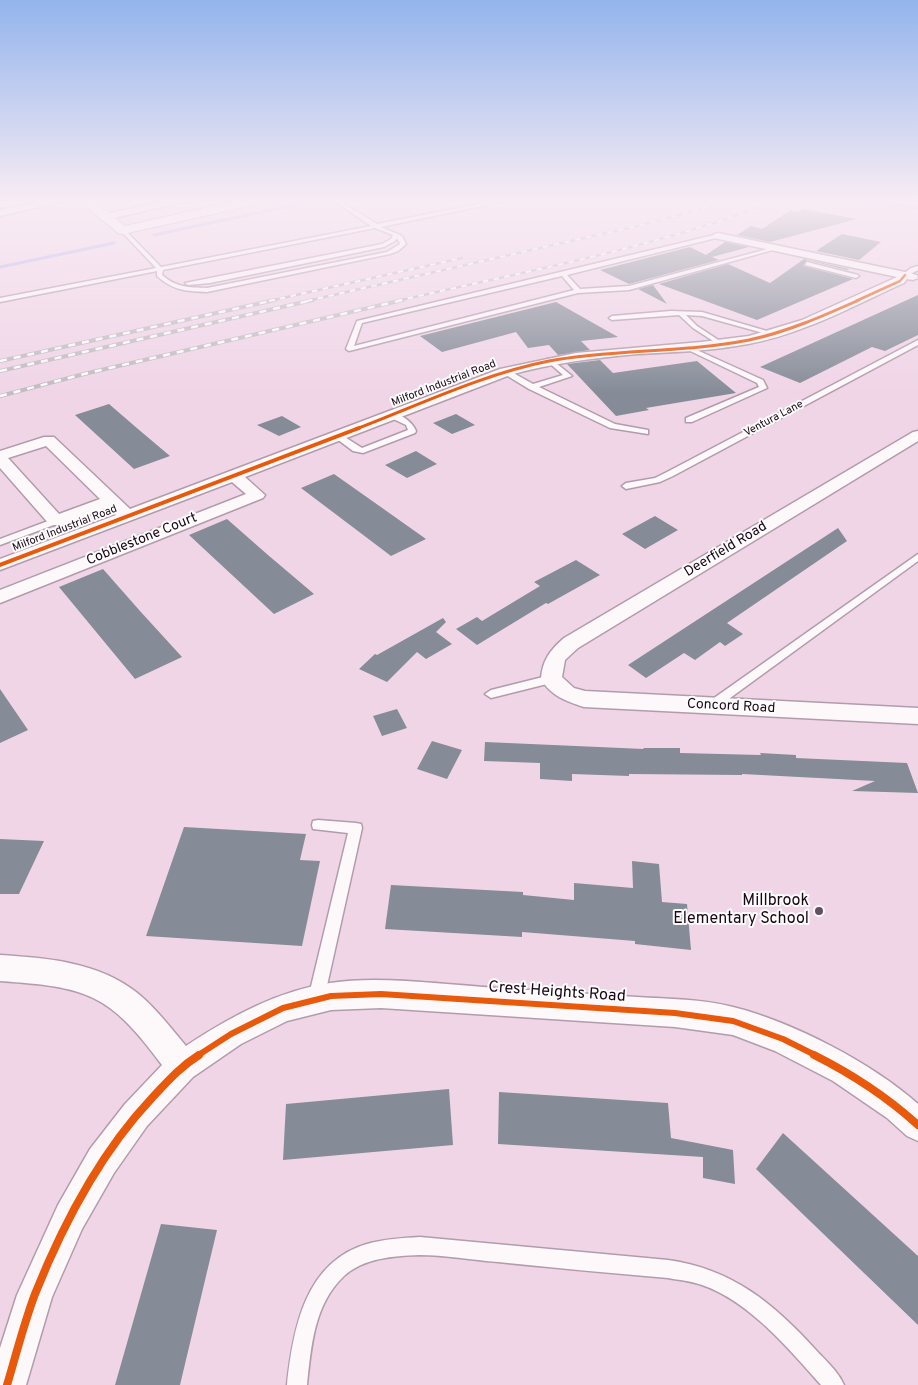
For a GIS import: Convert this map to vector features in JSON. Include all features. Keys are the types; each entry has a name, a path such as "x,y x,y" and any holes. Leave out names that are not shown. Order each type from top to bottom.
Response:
{"street":[{"path":"857,264 914,274"},
{"name":"Milford Industrial Road","path":"0,565 505,372 549,360 721,344 774,334 914,274"},
{"name":"Deerfield Road","path":"551,679 552,664 560,652 571,643 918,435"},
{"path":"111,500 56,521 0,458 49,440 111,500 127,516"},
{"name":"Cobblestone Court","path":"0,598 257,494 234,476"},
{"name":"Concord Road","path":"551,679 566,693 584,699 918,716"},
{"path":"0,968 49,972 94,983 123,999 148,1023 182,1066"},
{"name":"Crest Heights Road","path":"7,1385 36,1295 70,1217 102,1161 136,1115 182,1066 231,1034 283,1008 331,996 382,994 675,1013 733,1021 783,1039 844,1070 898,1107 918,1125"}],"lane":[{"path":"155,264 160,269"},
{"path":"0,300 188,264"},
{"path":"169,284 210,281 294,264"},
{"path":"160,269 159,275 169,284 183,289 194,290 222,288 338,264"},
{"path":"605,264 359,322 348,349 578,291 629,288 719,264"},
{"path":"807,264 856,276"},
{"path":"819,267 824,264"},
{"path":"563,274 578,291"},
{"path":"680,313 695,327 721,344"},
{"path":"612,318 680,313 717,317 774,334"},
{"name":"Ventura Lane","path":"626,486 657,480 670,474 918,342"},
{"path":"686,348 760,382 763,388 689,420"},
{"path":"532,387 568,376 549,360"},
{"path":"505,372 613,426 645,432"},
{"path":"337,436 356,449 364,451 412,431 409,424 392,415"},
{"path":"0,542 56,521"},
{"path":"711,706 918,557"},
{"path":"491,694 551,679"},
{"path":"316,1000 356,828 318,825"},
{"path":"296,1385 300,1345 313,1304 330,1276 353,1258 380,1249 420,1246 668,1268 705,1277 745,1297 789,1335 834,1385"}],"building":[{"path":"625,264 705,264 629,284 600,270"},
{"path":"728,264 770,283 797,264 805,264 803,266 853,279 757,320 659,284"},
{"path":"822,264 849,269 847,270"},
{"path":"653,285 667,304 638,289"},
{"path":"918,295 918,335 885,351 872,347 800,383 760,367"},
{"path":"556,302 618,337 581,341 590,350 558,355 549,345 528,348 516,332 442,352 420,336"},
{"path":"600,360 613,373 697,361 736,393 646,408 649,410 616,416 567,364"},
{"path":"109,404 170,456 134,469 75,415"},
{"path":"456,414 475,425 452,434 433,423"},
{"path":"282,416 301,427 279,436 257,425"},
{"path":"416,451 437,464 407,478 385,465"},
{"path":"334,474 426,539 391,556 301,488"},
{"path":"655,516 678,530 645,549 622,534"},
{"path":"227,519 314,594 274,614 189,535"},
{"path":"838,528 847,541 727,623 743,634 725,646 720,642 695,660 684,653 646,678 628,665"},
{"path":"576,560 600,575 548,604 546,603 477,645 456,629 477,617 482,621 540,586 534,582"},
{"path":"103,569 182,657 135,679 59,587"},
{"path":"443,618 446,622 436,632 452,644 426,659 417,652 387,682 359,669 375,654 377,655"},
{"path":"0,689 28,730 0,743"},
{"path":"397,709 407,728 382,736 373,716"},
{"path":"432,741 462,750 447,779 417,769"},
{"path":"485,742 644,749 680,748 680,753 761,755 760,753 796,755 796,758 907,763 918,793 852,791 875,781 742,774 629,774 629,776 572,774 572,781 540,779 540,763 484,761"},
{"path":"184,827 306,834 300,860 320,861 302,946 146,936"},
{"path":"0,839 44,841 19,894 0,894"},
{"path":"632,861 659,864 662,902 687,904 691,950 635,944 635,941 522,932 522,937 385,929 391,885 523,892 523,895 574,900 574,883 633,888"},
{"path":"449,1089 453,1145 283,1160 286,1104"},
{"path":"499,1092 668,1103 671,1138 733,1150 735,1184 703,1178 703,1157 498,1144"},
{"path":"783,1133 918,1256 918,1325 756,1169"},
{"path":"161,1224 217,1230 180,1385 115,1385"}],"waterway":[{"path":"0,267 16,264"}],"railway":[{"path":"269,301 437,264"},
{"path":"307,301 471,264"},
{"path":"397,301 561,264"},
{"path":"0,361 275,300"},
{"path":"0,371 313,300"},
{"path":"0,396 84,374 403,300"}],"cycle path":[{"path":"0,565 505,372 576,357 717,345 749,340 787,330 807,322 900,281 905,275"},
{"path":"7,1385 35,1295 70,1217 102,1161 136,1115 182,1066 231,1034 283,1008 331,996 381,994 675,1013 733,1021 783,1039 844,1070 898,1107 918,1125"}],"place":[{"name":"Millbrook Elementary School","path":"819,911"}]}
